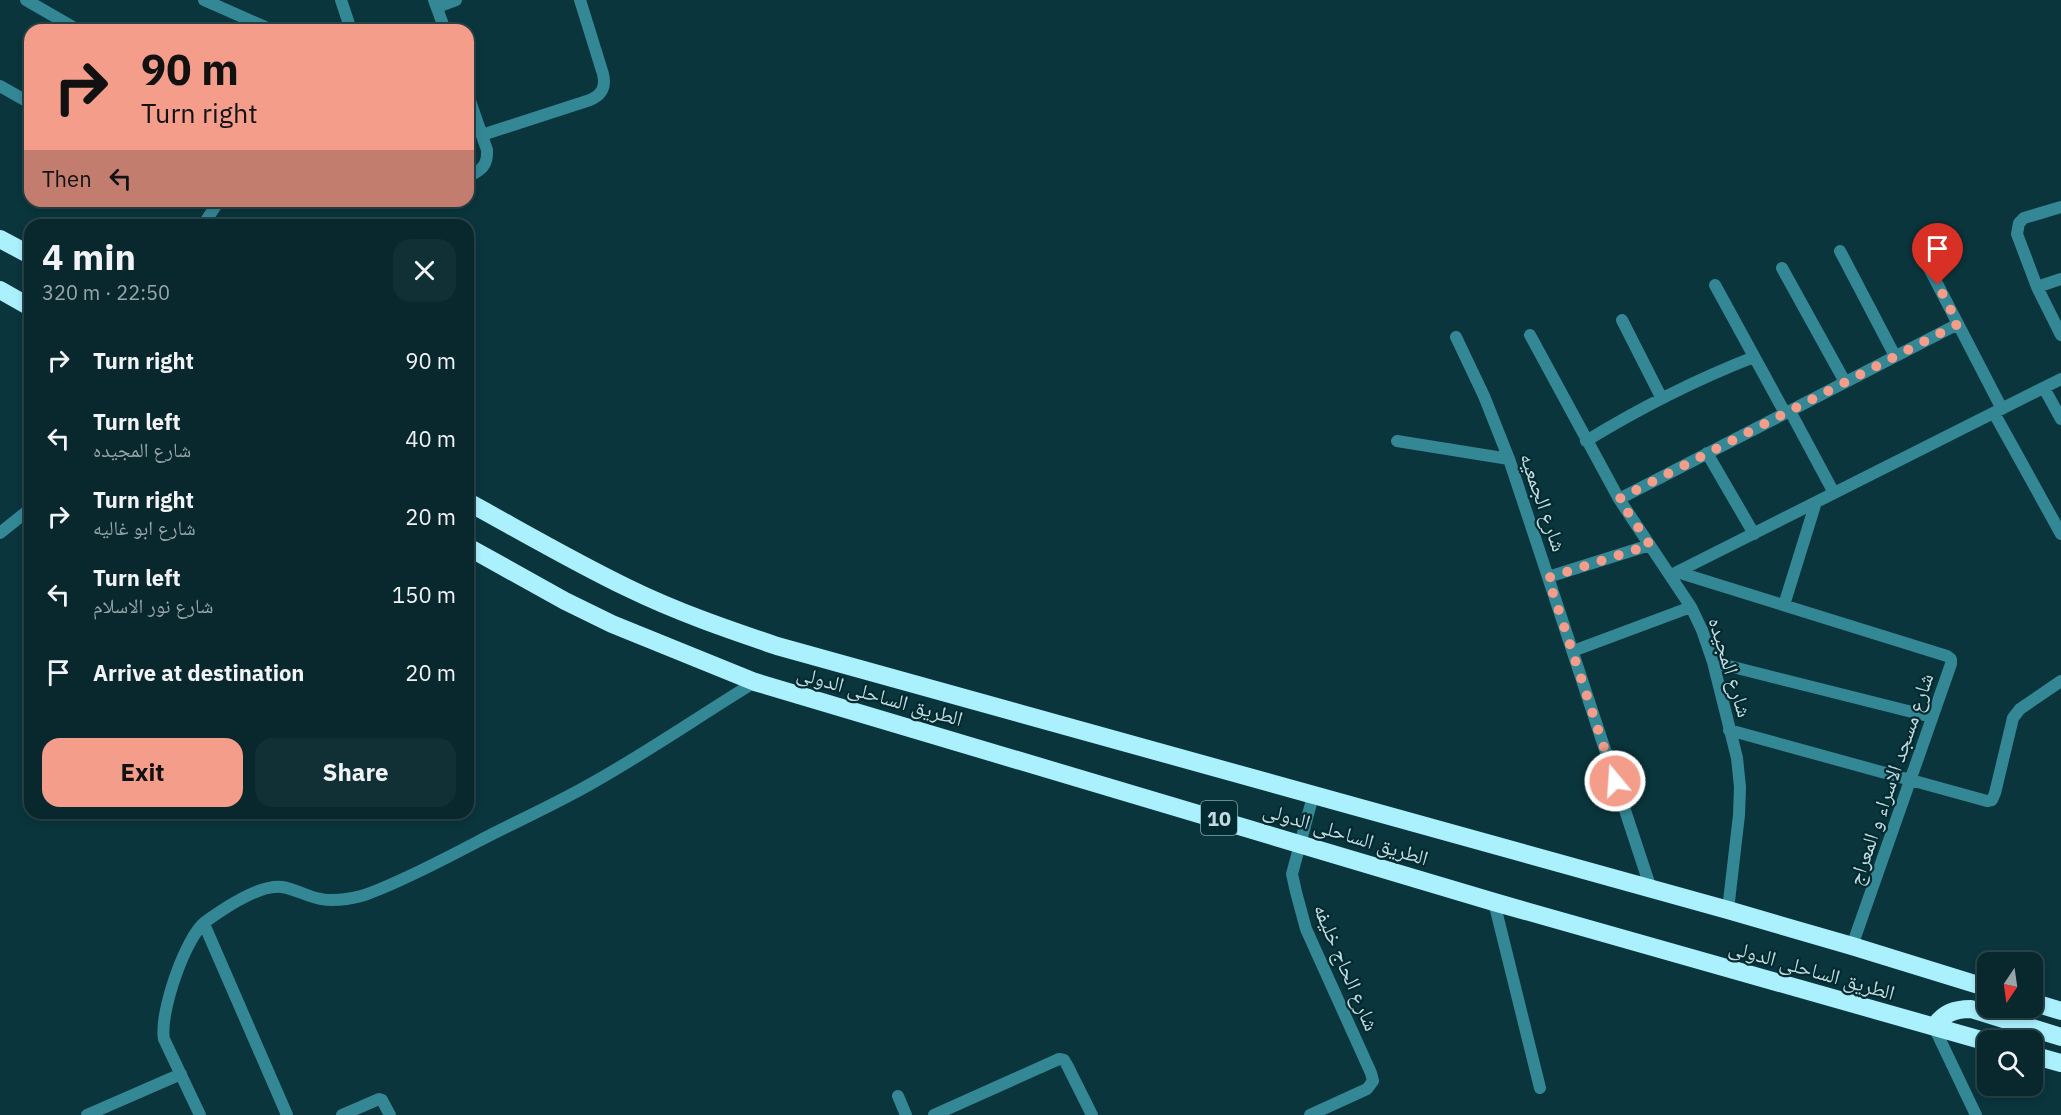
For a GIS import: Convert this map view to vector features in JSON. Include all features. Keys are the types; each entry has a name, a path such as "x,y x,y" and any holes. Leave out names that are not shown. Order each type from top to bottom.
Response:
{"highway":[{"path":"0,239 24,252"},
{"path":"0,290 24,304"},
{"name":"الطريق الساحلى الدولى","path":"474,505 621,585 727,630 807,655 1728,910 1977,985"},
{"name":"الطريق الساحلى الدولى","path":"474,550 565,601 612,624 755,681 1300,842 1494,902 1977,1039"},
{"path":"2043,1005 2061,1011"},
{"path":"1934,1027 1950,1012 1971,1009 2061,1037"},
{"path":"2043,1058 2061,1063"}],"street":[{"path":"26,0 68,24"},
{"path":"204,0 258,24"},
{"path":"341,0 349,24"},
{"path":"443,24 435,4 456,0"},
{"path":"482,135 598,97 605,82 580,0"},
{"path":"0,86 24,100"},
{"path":"474,112 487,150 486,165 474,174"},
{"path":"2061,207 2024,218 2017,228 2017,234 2037,287 2061,335"},
{"path":"1840,251 1895,356"},
{"path":"1928,266 2061,534"},
{"path":"1782,268 1845,382"},
{"path":"2037,287 2061,279"},
{"path":"1715,285 1754,357 1834,493"},
{"path":"1622,320 1662,397"},
{"path":"1619,499 1958,324"},
{"name":"شارع المجيده","path":"1530,335 1619,499 1650,545 1674,574 1691,607 1713,662 1737,758 1740,787 1728,910"},
{"name":"شارع الجمعيه","path":"1456,337 1484,396 1509,459 1651,889"},
{"path":"1586,441 1662,397 1707,375 1754,357"},
{"path":"1674,574 2061,379"},
{"path":"2044,388 2061,419"},
{"path":"1397,441 1509,459"},
{"path":"1707,453 1754,534"},
{"path":"1784,605 1816,502"},
{"path":"0,533 24,514"},
{"path":"1548,578 1650,545"},
{"name":"شارع مسجد الاسراء و المعراج","path":"1674,574 1784,605 1950,657 1951,664 1852,946"},
{"path":"1573,651 1691,607"},
{"path":"1713,662 1932,717"},
{"path":"200,1115 164,1039 164,1019 180,965 204,924 255,892 267,888 282,887 322,900 337,899 367,894 405,878 593,783 755,681"},
{"path":"1729,730 1984,800 1992,800 2013,718 2020,709 2061,681"},
{"name":"شارع الحاج خليفه","path":"1310,1115 1367,1089 1373,1081 1306,929 1292,874 1313,796"},
{"path":"1494,902 1540,1088"},
{"path":"204,924 287,1115"},
{"path":"1934,1027 1976,1115"},
{"path":"934,1115 1054,1060 1061,1059 1067,1065 1092,1115"},
{"path":"87,1115 181,1074"},
{"path":"898,1096 906,1115"},
{"path":"342,1115 376,1099 382,1100 390,1115"}],"route":[{"path":"1615,781 1548,578 1650,545 1619,499 1958,324 1938,285"}]}
